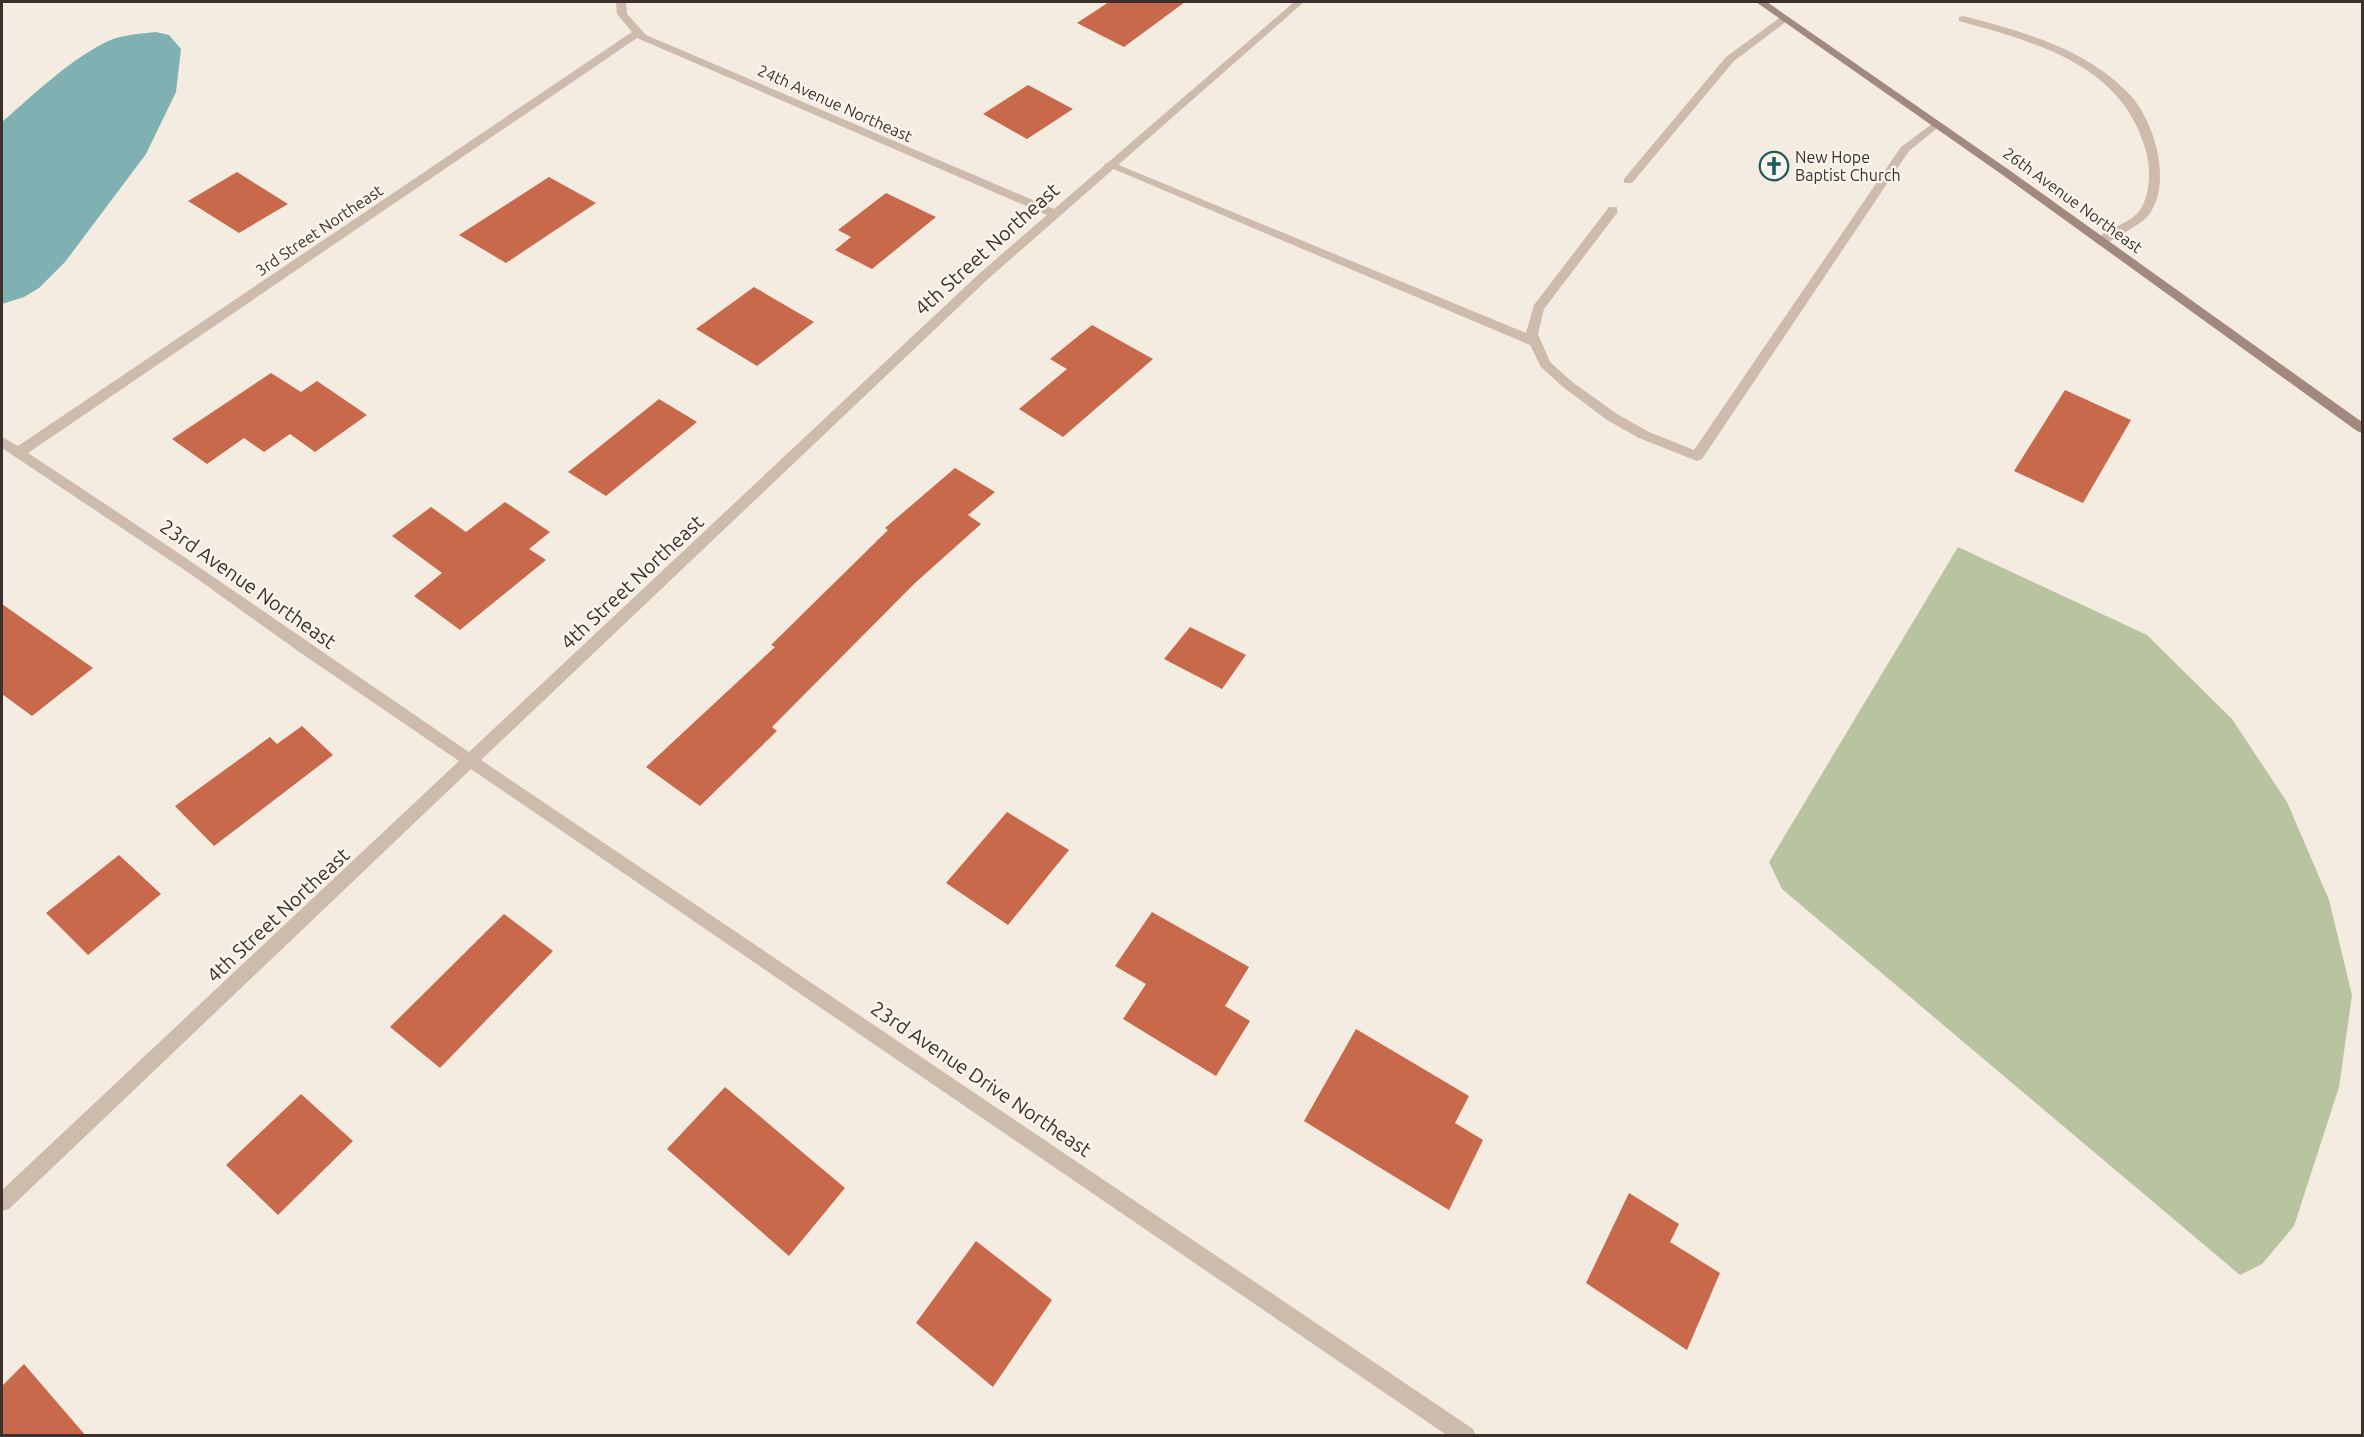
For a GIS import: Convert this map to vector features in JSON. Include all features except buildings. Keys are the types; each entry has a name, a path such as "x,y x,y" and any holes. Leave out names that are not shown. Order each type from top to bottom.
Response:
{"street":[{"path":"621,2 622,14 637,33"},
{"name":"4th Street Northeast","path":"2,1202 975,285 1299,2"},
{"name":"26th Avenue Northeast","path":"1761,2 2362,428"},
{"path":"1628,181 1730,59 1786,18"},
{"path":"1963,19 2011,32 2079,61 2113,82 2135,111 2150,137 2154,162 2151,195 2143,215 2101,241"},
{"name":"24th Avenue Northeast","path":"637,33 1055,214"},
{"name":"3rd Street Northeast","path":"18,453 637,33"},
{"path":"1613,210 1538,308 1532,334 1545,364 1612,417 1644,435 1697,456 1905,149 1936,124"},
{"path":"1110,165 1536,342"},
{"name":"23rd Avenue Northeast","path":"2,442 194,569 303,647 472,760"},
{"name":"23rd Avenue Drive Northeast","path":"472,760 1466,1436"}],"green space":[{"path":"1958,547 2147,635 2232,719 2287,802 2329,900 2352,995 2339,1087 2294,1226 2262,1264 2240,1275 1782,889 1769,862"}],"water":[{"path":"156,32 169,35 181,49 176,92 146,154 65,262 39,288 24,297 2,304 2,122 62,70 88,52 121,37"}],"place":[{"name":"New Hope Baptist Church","path":"1774,166"}]}
